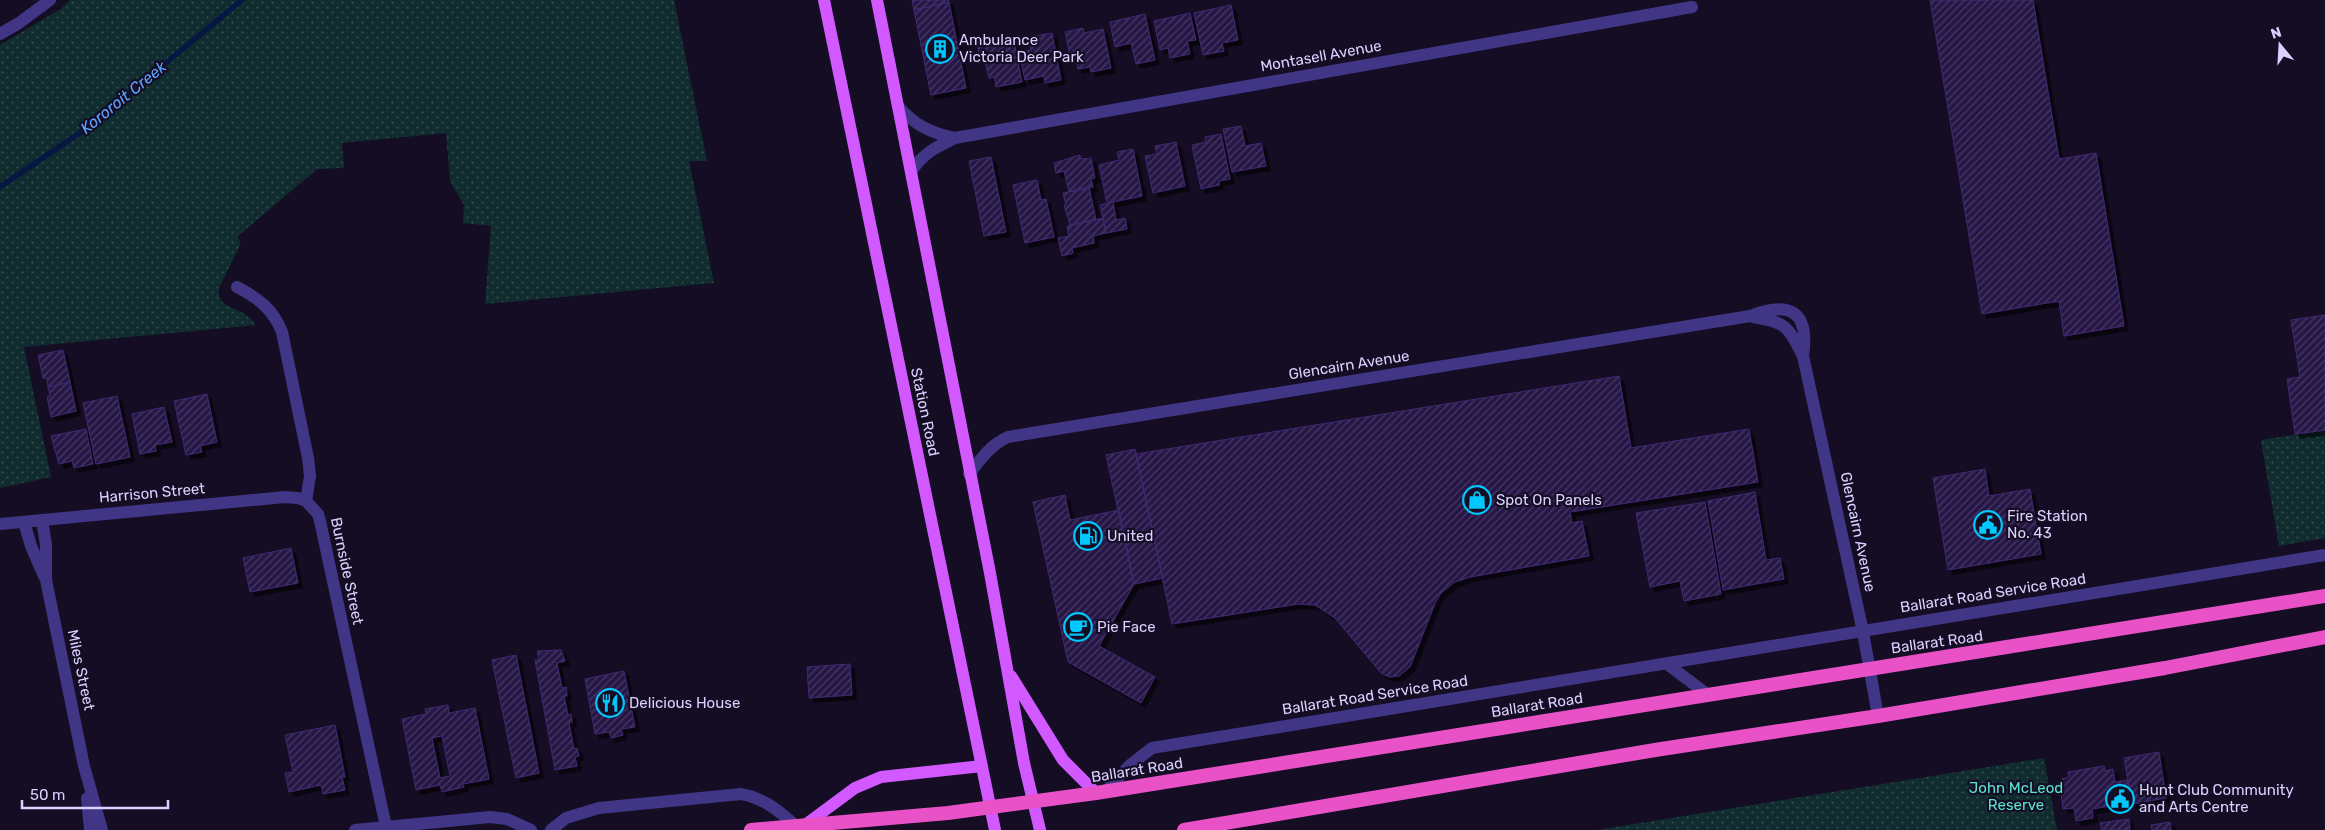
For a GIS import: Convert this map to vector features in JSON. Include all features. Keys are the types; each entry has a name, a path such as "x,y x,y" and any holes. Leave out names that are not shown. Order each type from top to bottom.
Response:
{"highway":[{"name":"Ballarat Road","path":"751,830 948,813 1101,792 2325,596"},
{"path":"1184,830 1655,750 1878,716 2166,668 2325,637"}],"main road":[{"name":"Station Road","path":"824,0 995,830"},
{"name":"Station Road","path":"877,0 1007,670 1040,830"},
{"path":"1007,670 1063,760 1101,792"},
{"path":"801,826 856,788 881,777 982,766"}],"street":[{"path":"0,34 19,23 50,0"},
{"name":"Montasell Avenue","path":"911,172 917,162 928,151 955,138 1692,7"},
{"name":"Montasell Avenue","path":"898,106 909,120 924,129 939,135 955,138"},
{"path":"238,287 264,303 278,322 282,332 308,458 310,476 306,501"},
{"name":"Glencairn Avenue","path":"969,474 990,448 1008,437 1750,316 1780,322 1790,333 1803,356 1863,632 1878,716"},
{"name":"Harrison Street","path":"0,524 285,497 306,501"},
{"name":"Burnside Street","path":"306,501 318,514 320,521 386,827"},
{"name":"Miles Street","path":"42,520 46,545 46,580"},
{"name":"Miles Street","path":"24,522 46,580 84,766 102,830"},
{"name":"Ballarat Road Service Road","path":"1101,792 1136,759 1152,748 2325,555"},
{"path":"1666,664 1707,694"},
{"name":"Miles Street","path":"84,766 90,830"},
{"path":"551,830 566,818 599,808 741,794 755,796 801,826"},
{"path":"355,830 490,817 507,819 530,830"}],"green space":[{"path":"70,0 674,0 707,161 689,161 714,283 485,304 491,226 463,223 464,205 450,181 446,133 342,143 344,168 317,169 237,237 241,243 219,288 220,299 226,305 245,314 256,325 24,347 51,477 0,488 0,45 62,8"},
{"path":"2325,430 2325,538 2279,546 2261,440"},
{"name":"John McLeod Reserve","path":"2044,758 2057,830 1597,830"}],"building":[{"path":"912,0 948,0 949,2 914,10"},
{"path":"1930,0 2033,0 2059,159 2096,153 2124,326 2064,336 2059,301 1982,314"},
{"name":"Ambulance Victoria Deer Park","path":"949,2 966,88 931,95 914,10"},
{"path":"1231,5 1238,40 1222,43 1224,51 1203,55 1194,13"},
{"path":"1190,13 1196,40 1187,41 1190,54 1170,58 1168,48 1160,50 1154,21"},
{"path":"1145,14 1155,60 1136,64 1131,43 1115,47 1110,22"},
{"path":"1083,28 1084,33 1103,29 1111,68 1091,72 1090,67 1078,69 1075,55 1070,56 1065,32"},
{"path":"1052,33 1061,80 1045,83 1044,76 1025,80 1019,52 1031,50 1029,37"},
{"path":"1013,36 1022,82 996,87 994,77 989,78 984,57 980,57 977,44"},
{"path":"1241,126 1245,146 1261,143 1266,166 1232,172 1223,129"},
{"path":"1221,134 1230,179 1219,181 1219,185 1201,189 1192,145 1206,142 1205,137"},
{"path":"1176,142 1185,186 1153,193 1145,156 1157,154 1155,146"},
{"path":"1133,149 1142,196 1113,202 1116,220 1125,218 1127,229 1106,233 1100,205 1107,203 1099,165 1119,160 1117,152"},
{"path":"1080,155 1081,159 1091,158 1095,178 1091,179 1093,187 1069,192 1064,171 1056,173 1054,163"},
{"path":"991,157 1006,232 984,236 969,161"},
{"path":"1037,180 1041,200 1046,199 1054,237 1025,243 1013,185"},
{"path":"1089,187 1096,220 1070,225 1064,205 1066,205 1063,193"},
{"path":"1103,218 1106,233 1093,236 1094,243 1072,248 1073,253 1062,256 1058,238 1069,236 1067,226"},
{"path":"2325,315 2325,430 2295,434 2287,379 2300,377 2291,320"},
{"path":"63,350 70,382 48,387 47,378 43,378 38,355"},
{"path":"1619,376 1631,448 1749,429 1758,482 1570,512 1572,523 1582,521 1589,556 1470,577 1455,582 1441,593 1436,601 1410,667 1399,676 1389,677 1381,673 1335,618 1315,605 1298,604 1172,624 1136,454"},
{"path":"70,382 76,411 51,417 47,397 50,396 48,387"},
{"path":"207,394 217,442 200,446 202,452 186,455 174,401"},
{"path":"117,396 130,457 96,464 83,403"},
{"path":"164,407 172,442 155,445 156,451 140,454 132,414"},
{"path":"86,429 93,464 74,468 72,461 59,464 51,436"},
{"path":"1135,449 1163,578 1134,584 1106,455"},
{"name":"Fire Station No. 43","path":"1985,469 1989,496 2030,489 2041,554 1948,570 1933,478"},
{"path":"1755,492 1766,560 1780,558 1784,579 1723,590 1708,501"},
{"path":"1065,495 1070,520 1119,510 1134,584 1099,646 1155,677 1141,703 1068,662 1033,502"},
{"path":"1705,502 1721,594 1684,601 1680,581 1650,587 1636,513"},
{"path":"291,548 298,583 250,592 243,558"},
{"path":"561,650 565,661 557,663 562,688 566,687 567,696 564,696 568,715 571,714 572,722 569,723 574,749 577,748 579,756 575,757 577,766 555,770 535,660 539,660 537,651"},
{"path":"516,655 539,773 516,778 492,660"},
{"path":"850,664 852,695 809,698 807,667"},
{"name":"Delicious House","path":"624,671 635,727 621,729 623,735 611,738 609,732 595,734 585,679"},
{"path":"448,705 449,713 475,708 489,779 463,784 464,787 442,792 440,785 416,790 402,719 426,714 425,709","holes":["442,736 450,776 440,778 432,738"]},
{"path":"335,725 345,777 342,777 345,790 323,794 321,785 289,792 285,773 293,772 285,735"},
{"path":"2159,752 2166,798 2132,804 2124,758"},
{"path":"2104,766 2105,771 2113,769 2115,782 2128,780 2131,798 2110,802 2110,806 2092,809 2093,818 2076,821 2074,808 2063,809 2061,793 2064,792 2062,779 2069,777 2068,772"},
{"path":"2129,819 2130,830 2102,830 2100,823"},
{"path":"2170,822 2171,830 2152,830 2151,825"}],"waterway":[{"name":"Kororoit Creek","path":"0,187 90,126 242,0"}],"place":[{"name":"Ambulance Victoria Deer Park","path":"940,49"},
{"name":"Spot On Panels","path":"1477,500"},
{"name":"Fire Station No. 43","path":"1988,525"},
{"name":"United","path":"1088,536"},
{"name":"Pie Face","path":"1078,627"},
{"name":"Delicious House","path":"610,703"},
{"name":"Hunt Club Community and Arts Centre","path":"2120,799"}]}
